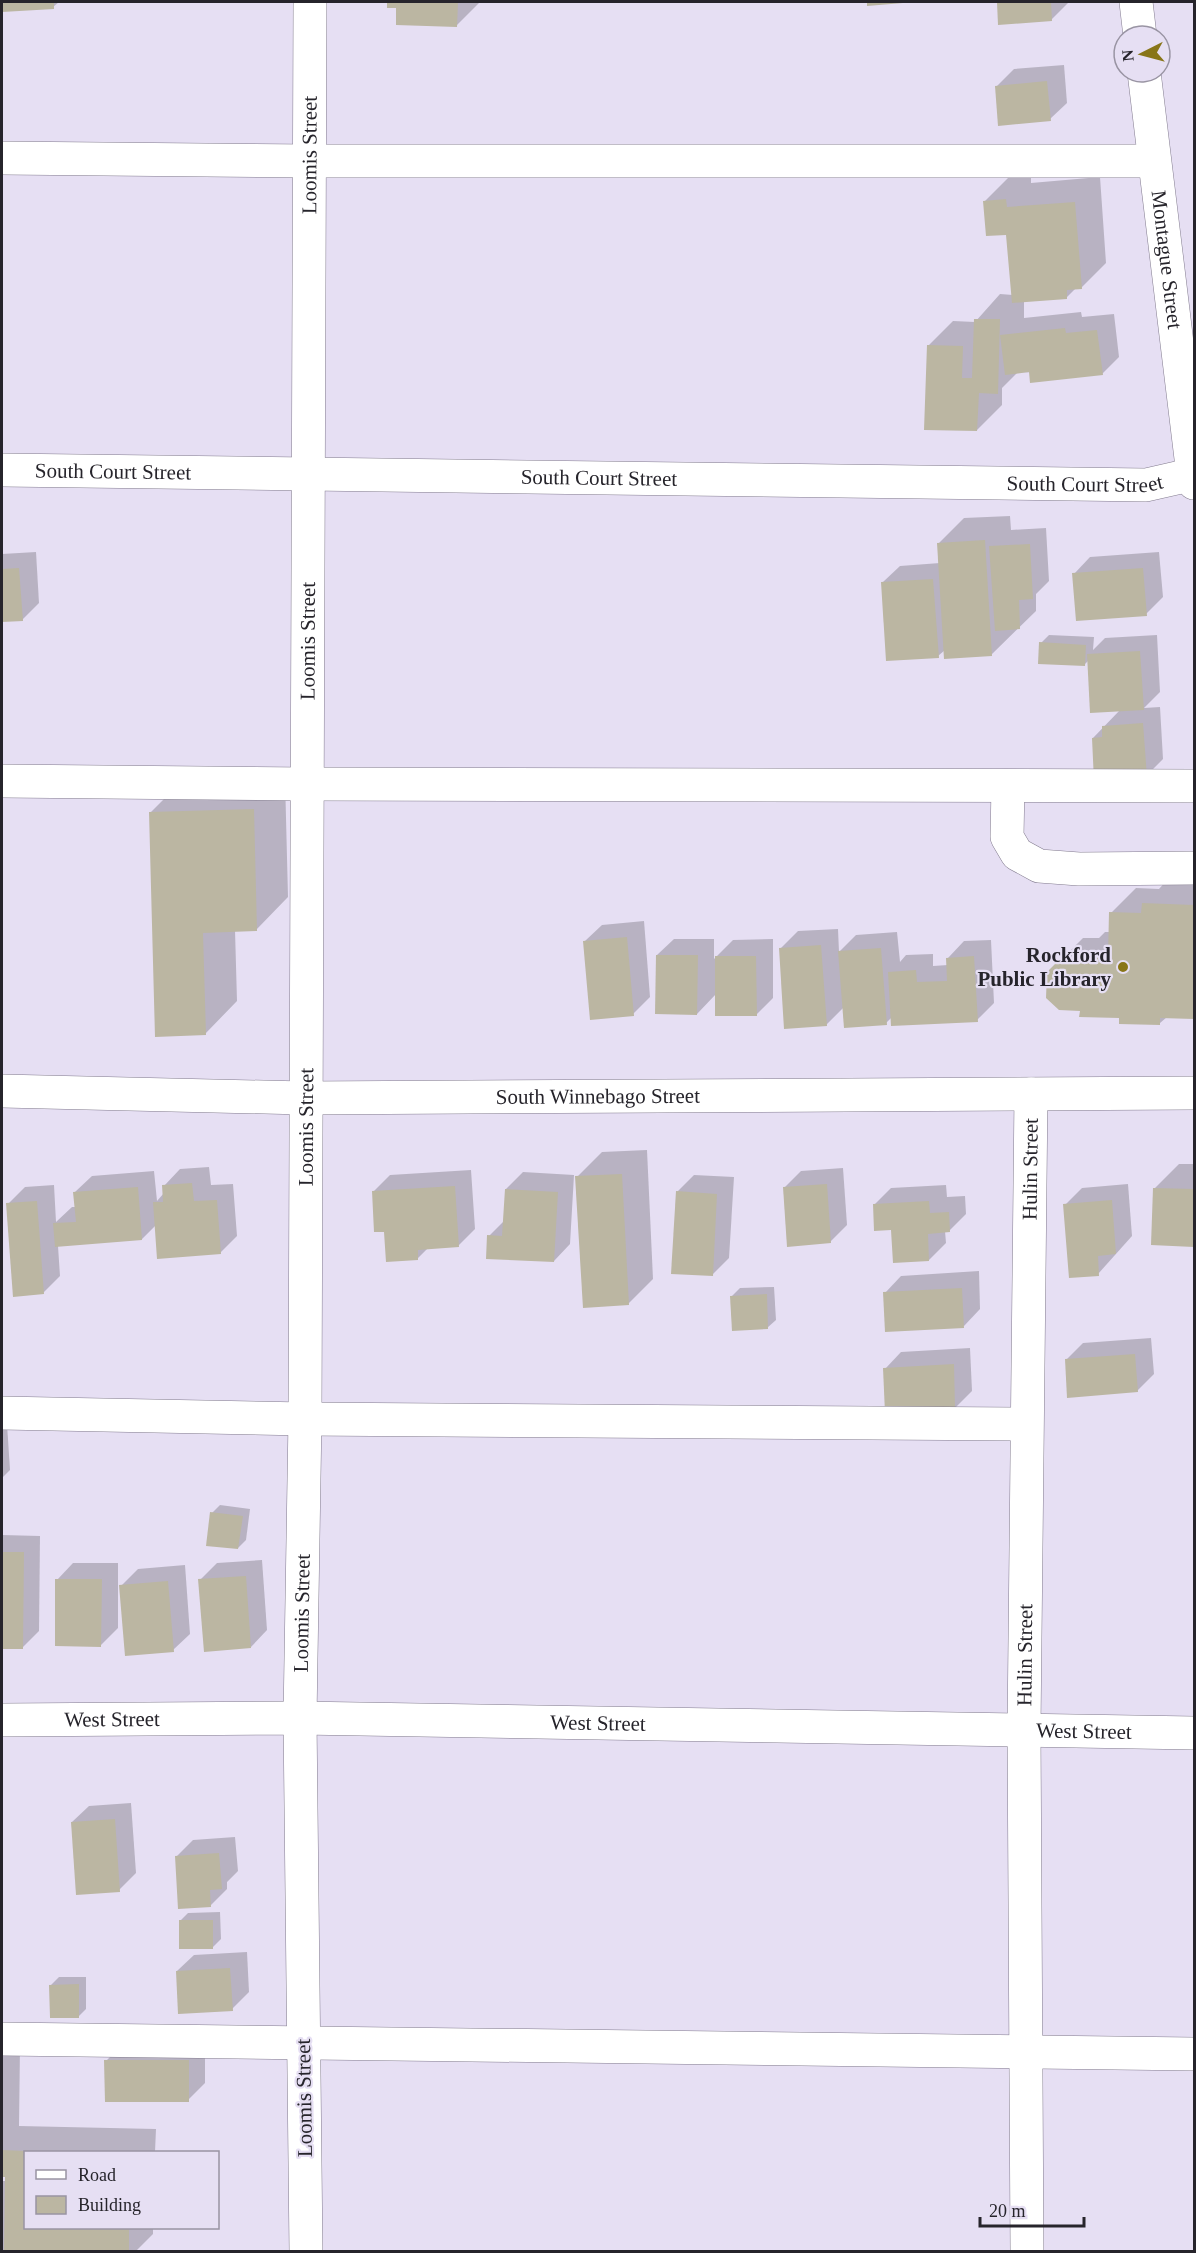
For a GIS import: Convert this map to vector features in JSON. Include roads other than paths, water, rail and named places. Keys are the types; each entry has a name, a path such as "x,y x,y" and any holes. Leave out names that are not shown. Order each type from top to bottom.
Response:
{"street":[{"name":"Loomis Street","path":"306,2252 300,1718 305,1419 304,1098 310,2"},
{"path":"1136,2 1139,24"},
{"name":"Montague Street","path":"1145,84 1194,477"},
{"path":"2,158 310,161 1154,161"},
{"name":"South Court Street","path":"2,470 308,472 1146,485 1194,477"},
{"path":"2,781 1194,786"},
{"path":"1008,786 1007,837 1017,854 1039,866 1079,869 1194,867"},
{"name":"South Winnebago Street","path":"2,1091 304,1098 1194,1093"},
{"name":"Hulin Street","path":"1027,2252 1024,1729 1031,1094"},
{"path":"2,1413 305,1419 1026,1424"},
{"name":"West Street","path":"2,1720 300,1718 1194,1733"},
{"path":"2,2039 1026,2054 1194,2054"}],"place":[{"name":"Rockford Public Library","path":"1123,967"}]}
